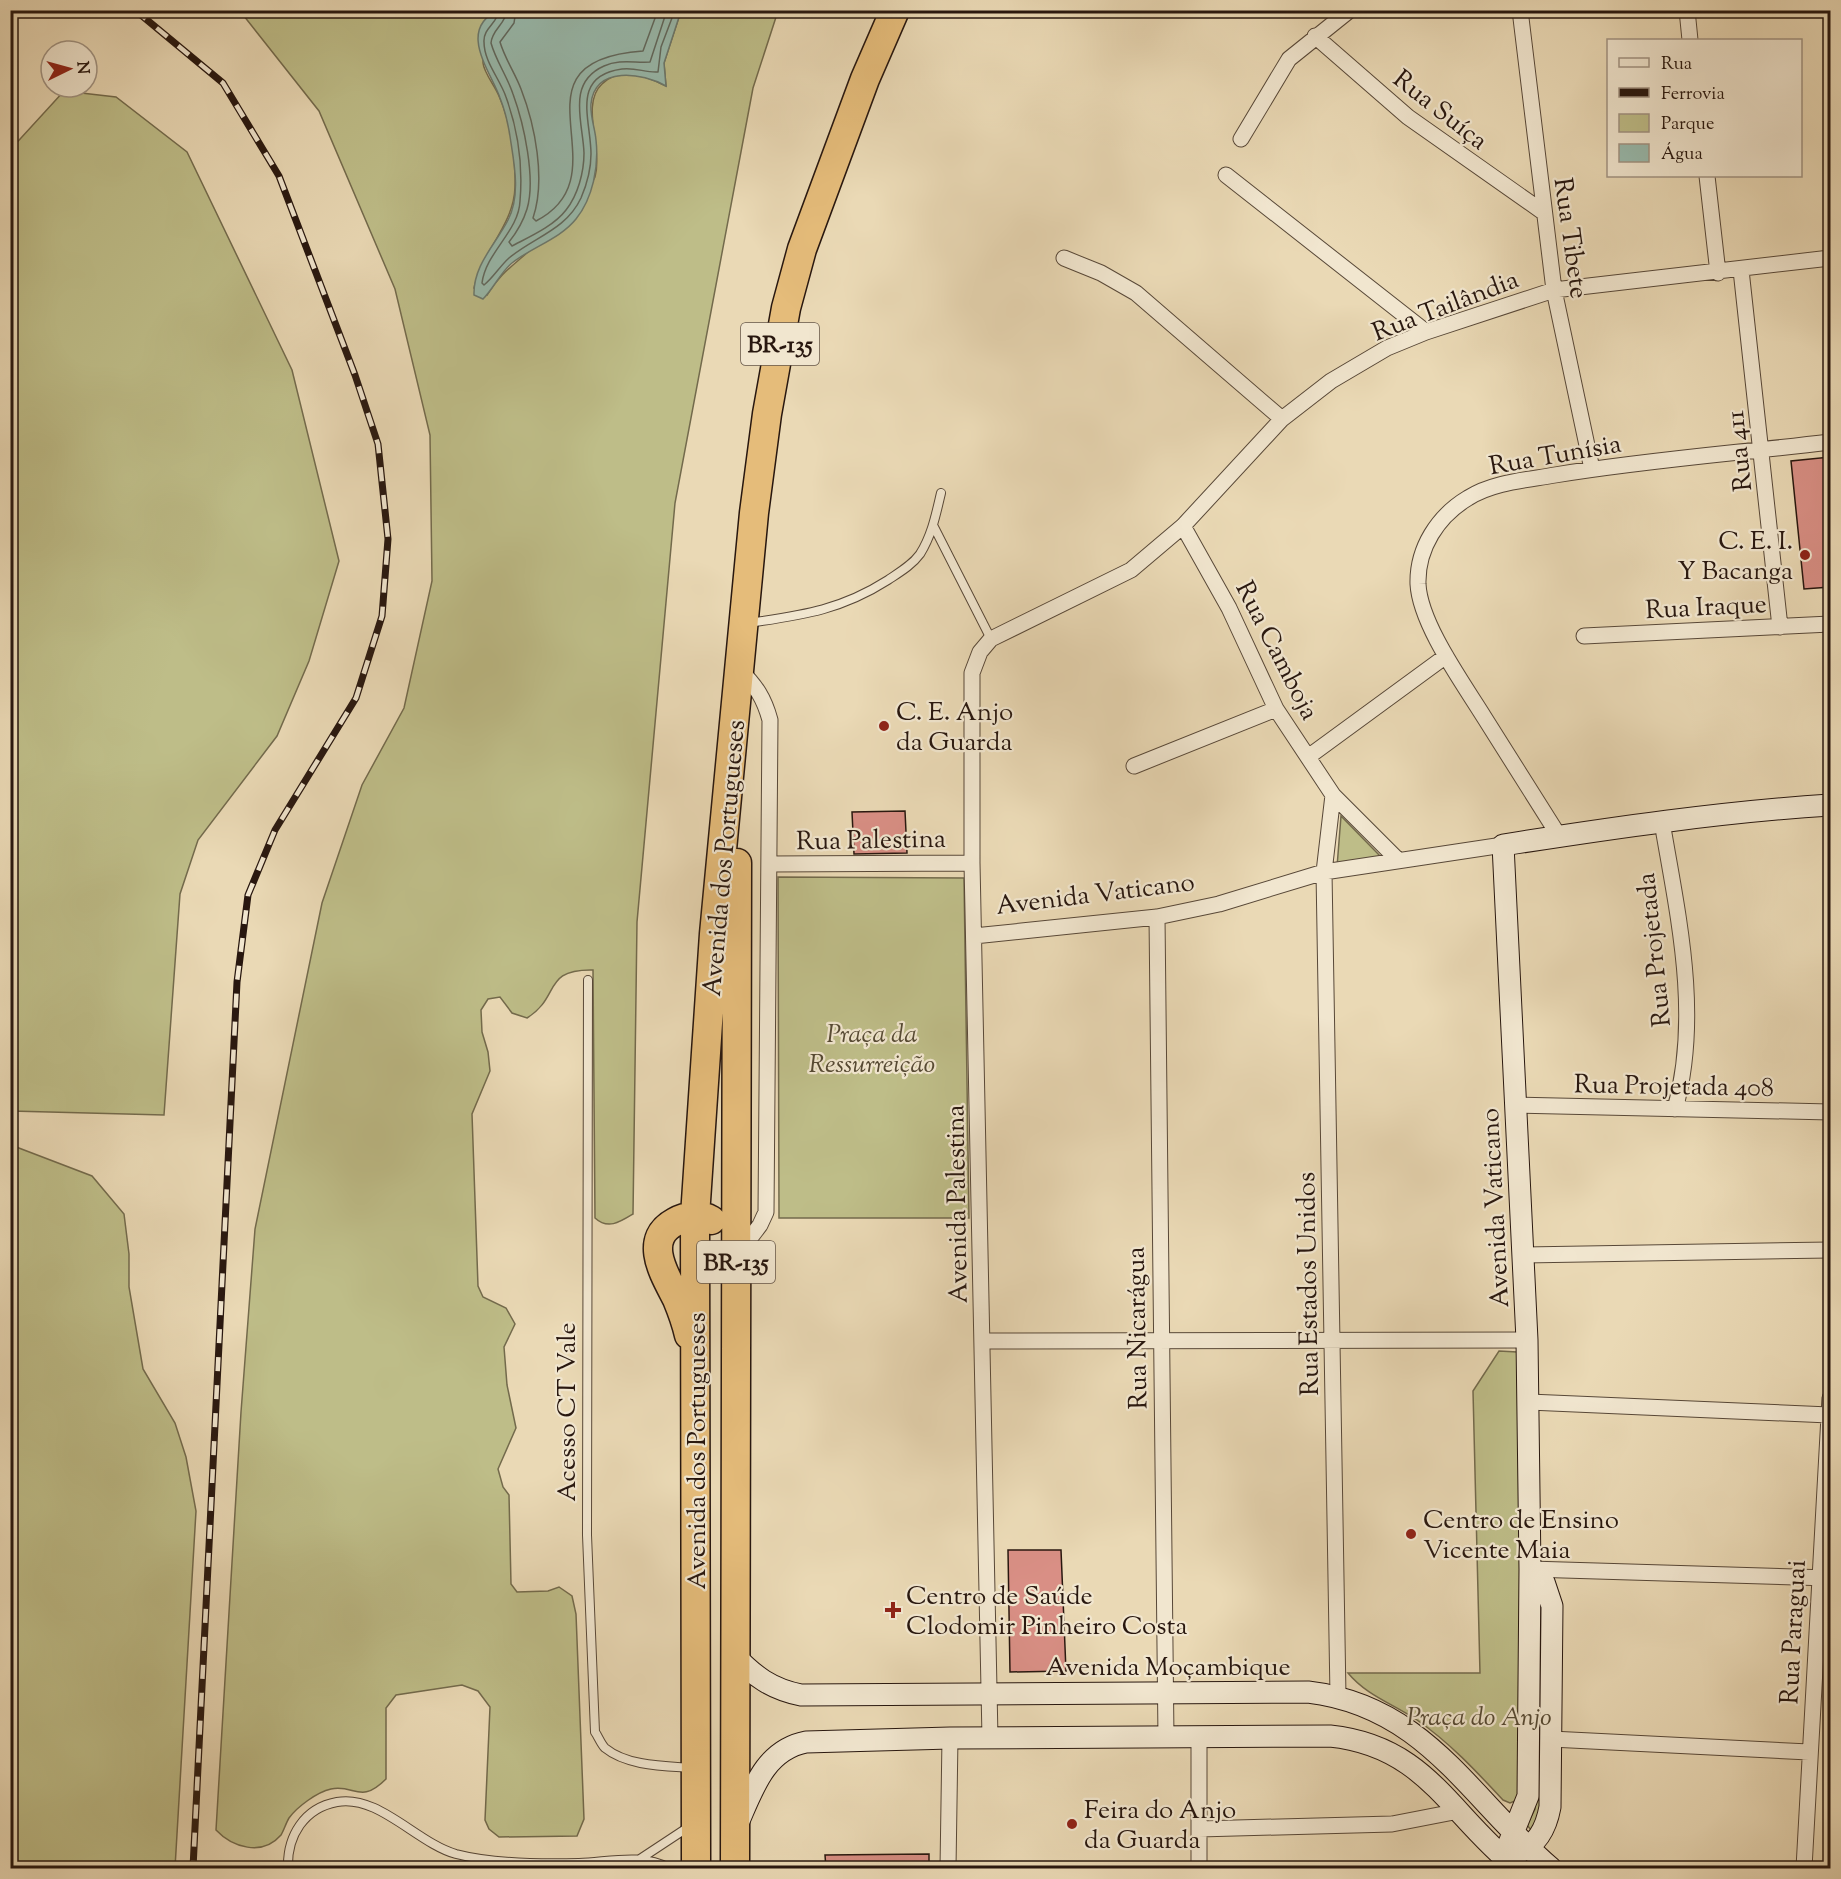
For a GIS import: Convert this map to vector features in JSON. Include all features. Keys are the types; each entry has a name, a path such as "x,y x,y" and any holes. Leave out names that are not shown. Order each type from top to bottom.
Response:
{"highway":[{"name":"BR-135","path":"739,683 767,414 786,308 822,189 865,79 896,10"},
{"name":"Avenida dos Portugueses","path":"696,1869 695,1216 714,934 739,683"},
{"name":"Avenida dos Portugueses","path":"735,1869 739,683"},
{"path":"695,1362 682,1311 662,1272 657,1250 664,1230 681,1219 695,1216 712,1220 723,1234 726,1244 725,1338 735,1396"}],"main road":[{"name":"Avenida Vaticano","path":"1507,1865 1512,1833 1528,1796 1530,1569 1527,1340 1503,845 1662,822 1771,809 1830,805"},
{"path":"735,1829 762,1773 776,1754 786,1748 826,1741 1199,1737 1353,1739 1377,1746 1404,1760 1460,1811 1507,1865 1528,1849 1547,1824 1550,1807 1552,1606 1544,1582 1530,1569"},
{"name":"Avenida Moçambique","path":"734,1654 767,1684 782,1691 801,1695 1308,1692 1338,1696 1384,1714 1429,1745 1450,1764 1512,1833 1551,1869"}],"street":[{"path":"1241,140 1289,59 1350,10"},
{"name":"Rua Tibete","path":"1520,10 1554,290 1592,469"},
{"path":"1687,10 1690,39"},
{"name":"Rua Suíça","path":"1315,36 1408,117 1543,212"},
{"path":"1226,175 1426,332"},
{"path":"1707,177 1718,273"},
{"path":"1064,258 1101,273 1136,293 1282,419"},
{"name":"Rua Tailândia","path":"991,639 1114,580 1145,559 1184,526 1282,419 1331,381 1387,348 1426,332 1554,290 1718,273 1830,258"},
{"name":"Rua 411","path":"1742,270 1780,627"},
{"name":"Rua Tunísia","path":"1559,836 1446,656 1426,613 1418,584 1422,552 1433,528 1468,497 1485,490 1592,469 1830,442"},
{"name":"Rua Camboja","path":"1184,526 1229,608 1276,709 1333,795 1397,859"},
{"name":"Rua Iraque","path":"1584,636 1830,624"},
{"name":"Avenida Palestina","path":"990,1738 972,862 972,673 980,652 991,639"},
{"path":"1308,757 1446,656"},
{"path":"736,1256 760,1225 766,1212 770,864 770,720 765,700 757,687 739,683"},
{"path":"1134,766 1276,709"},
{"path":"1324,872 1333,795"},
{"name":"Rua Projetada","path":"1662,822 1680,927 1687,1004 1685,1059 1675,1109"},
{"name":"Avenida Vaticano","path":"974,936 1157,917 1219,904 1324,872 1397,859 1503,845"},
{"name":"Rua Palestina","path":"770,864 972,862"},
{"name":"Rua Estados Unidos","path":"1324,872 1338,1696"},
{"name":"Rua Nicarágua","path":"1157,917 1166,1738"},
{"name":"Rua Projetada 408","path":"1516,1106 1830,1112"},
{"path":"1522,1255 1830,1250"},
{"path":"983,1341 1527,1340"},
{"name":"Rua Paraguai","path":"1804,1869 1809,1752 1825,1578 1830,1398"},
{"path":"1529,1402 1829,1415"},
{"path":"1530,1569 1825,1578"},
{"path":"1199,1737 1199,1869"},
{"path":"948,1869 950,1738"},
{"path":"1551,1739 1809,1752"},
{"path":"1199,1828 1392,1824 1460,1811"}],"lane":[{"path":"744,624 812,614 867,593 906,568 920,554 934,527 941,493"},
{"path":"934,527 991,639"},
{"name":"Acesso CT Vale","path":"588,980 587,1535 596,1732 604,1747 628,1758 657,1766 696,1768"},
{"path":"288,1869 288,1855 296,1829 317,1807 340,1801 366,1805 393,1818 425,1841 457,1854 499,1860 577,1863 640,1859 669,1869"},
{"path":"640,1859 696,1822"},
{"path":"499,1860 506,1869"},
{"path":"566,1869 577,1863"}],"green space":[{"path":"240,11 499,11 494,13 485,45 483,63 499,96 510,129 515,164 515,187 509,214 484,262 474,288 487,295 501,277 540,240 586,190 595,177 597,166 592,115 596,93 602,84 617,75 633,74 666,86 664,63 681,11 778,11 753,88 675,503 637,922 633,1214 614,1224 605,1224 595,1218 593,970 577,971 559,979 538,1010 527,1018 512,1013 500,997 488,999 481,1010 482,1032 488,1052 490,1071 472,1114 478,1286 483,1297 506,1308 515,1324 504,1347 507,1385 516,1428 498,1469 503,1487 509,1495 511,1584 517,1592 548,1591 559,1587 572,1596 576,1614 584,1819 577,1836 499,1837 489,1829 485,1820 490,1707 478,1691 462,1685 396,1695 386,1708 386,1779 377,1787 364,1792 339,1788 320,1793 297,1809 289,1818 281,1835 265,1846 256,1848 239,1845 216,1830 241,1412 255,1229 322,903 362,785 404,708 432,581 430,435 395,289 319,111"},
{"path":"99,95 116,97 187,152 292,370 339,561 309,661 277,736 198,840 180,894 164,1115 11,1111 10,150 57,99 99,99"},
{"path":"1341,816 1383,859 1337,867"},
{"name":"Praça da Ressurreição","path":"778,877 964,878 969,1218 779,1218"},
{"path":"11,1145 92,1176 124,1214 129,1254 129,1287 143,1369 175,1423 186,1457 196,1511 175,1868 11,1868"},
{"name":"Praça do Anjo","path":"1499,1351 1517,1352 1521,1362 1520,1799 1510,1803 1503,1800 1462,1757 1429,1729 1371,1693 1348,1673 1480,1673 1473,1391"},
{"path":"1538,1597 1545,1601 1543,1820 1534,1834 1527,1825 1535,1809"}],"water":[{"path":"499,10 681,11 664,63 666,86 645,78 621,76 601,83 594,91 591,108 597,160 591,192 582,211 562,232 512,263 483,299 474,295 477,274 512,211 516,182 507,120 500,98 484,64 478,39 480,28 486,18"}],"building":[{"path":"1830,457 1830,587 1804,589 1791,461"},
{"path":"905,811 907,853 854,854 852,812"},
{"path":"1008,1550 1061,1550 1066,1671 1010,1672"},
{"path":"929,1854 929,1869 826,1869 825,1855"}],"railway":[{"path":"135,10 223,83 279,176 355,375 378,444 388,539 382,616 356,698 275,830 248,895 237,982 193,1868"}],"place":[{"name":"C. E. I. Y Bacanga","path":"1805,555"},
{"name":"C. E. Anjo da Guarda","path":"884,726"},
{"name":"Centro de Ensino Vicente Maia","path":"1411,1534"},
{"name":"Centro de Saúde Clodomir Pinheiro Costa","path":"893,1610"},
{"name":"Feira do Anjo da Guarda","path":"1072,1824"}]}
